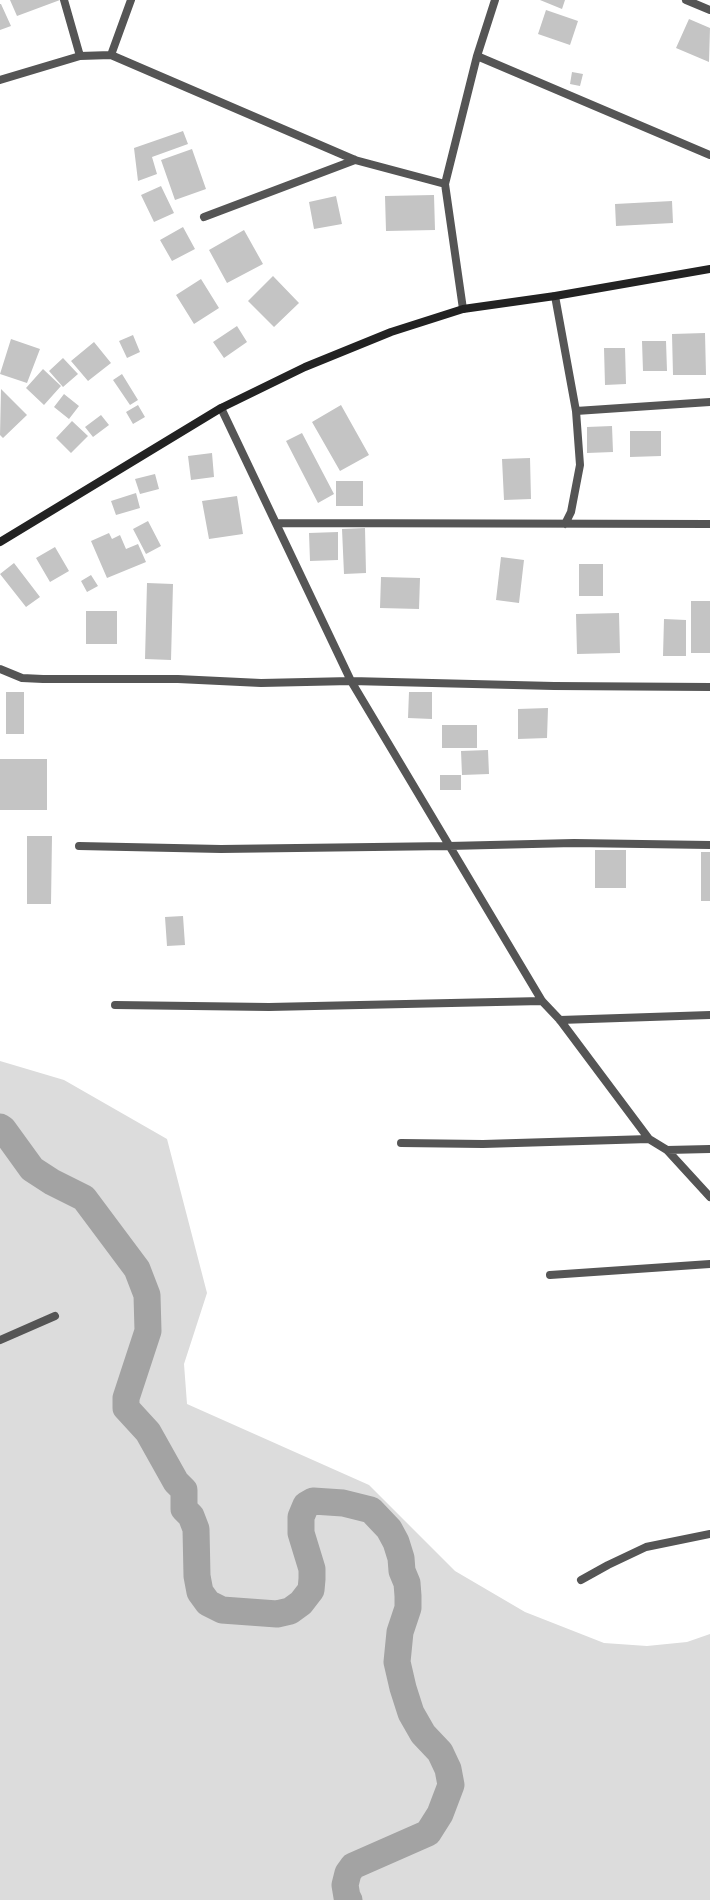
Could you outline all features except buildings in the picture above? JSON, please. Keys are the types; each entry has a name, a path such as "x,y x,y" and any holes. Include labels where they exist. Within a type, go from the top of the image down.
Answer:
{"main road":[{"path":"1,540 221,408 305,367 391,332 463,309 555,296 710,269"}],"street":[{"path":"64,0 80,56"},
{"path":"111,55 131,0"},
{"path":"463,309 445,184 477,56 495,0"},
{"path":"686,0 710,10"},
{"path":"0,80 80,56 111,55 355,160 445,184"},
{"path":"477,56 710,155"},
{"path":"204,217 355,160"},
{"path":"555,296 576,411 580,465 572,512 565,524"},
{"path":"576,411 710,402"},
{"path":"221,408 351,681 542,1001 560,1020 649,1139 667,1150 710,1197"},
{"path":"276,523 710,524"},
{"path":"0,669 22,678 43,679 178,679 262,683 351,681 554,686 710,687"},
{"path":"79,846 214,849 574,843 710,845"},
{"path":"115,1005 268,1007 542,1001"},
{"path":"560,1020 710,1015"},
{"path":"401,1143 483,1144 649,1139"},
{"path":"667,1150 710,1149"},
{"path":"550,1275 710,1264"},
{"path":"0,1340 55,1316"},
{"path":"581,1580 646,1547 710,1534"}],"shaded area":[{"path":"0,1061 64,1080 167,1139 207,1293 184,1364 187,1404 369,1485 455,1571 525,1612 604,1643 647,1646 687,1642 710,1634 710,1900 0,1900"}],"waterway":[{"path":"0,1127 32,1169 52,1182 84,1198 137,1269 147,1295 148,1331 126,1398 126,1408 148,1432 176,1482 184,1490 184,1509 191,1516 196,1529 197,1576 200,1592 208,1603 222,1610 277,1614 290,1611 301,1603 311,1590 312,1579 312,1569 301,1533 301,1517 306,1505 313,1501 343,1503 371,1510 389,1529 396,1542 401,1558 402,1571 407,1583 408,1596 408,1608 400,1632 397,1662 411,1713 423,1734 440,1752 448,1769 451,1785 440,1814 428,1833 353,1866 348,1873 345,1885 349,1900"}]}
